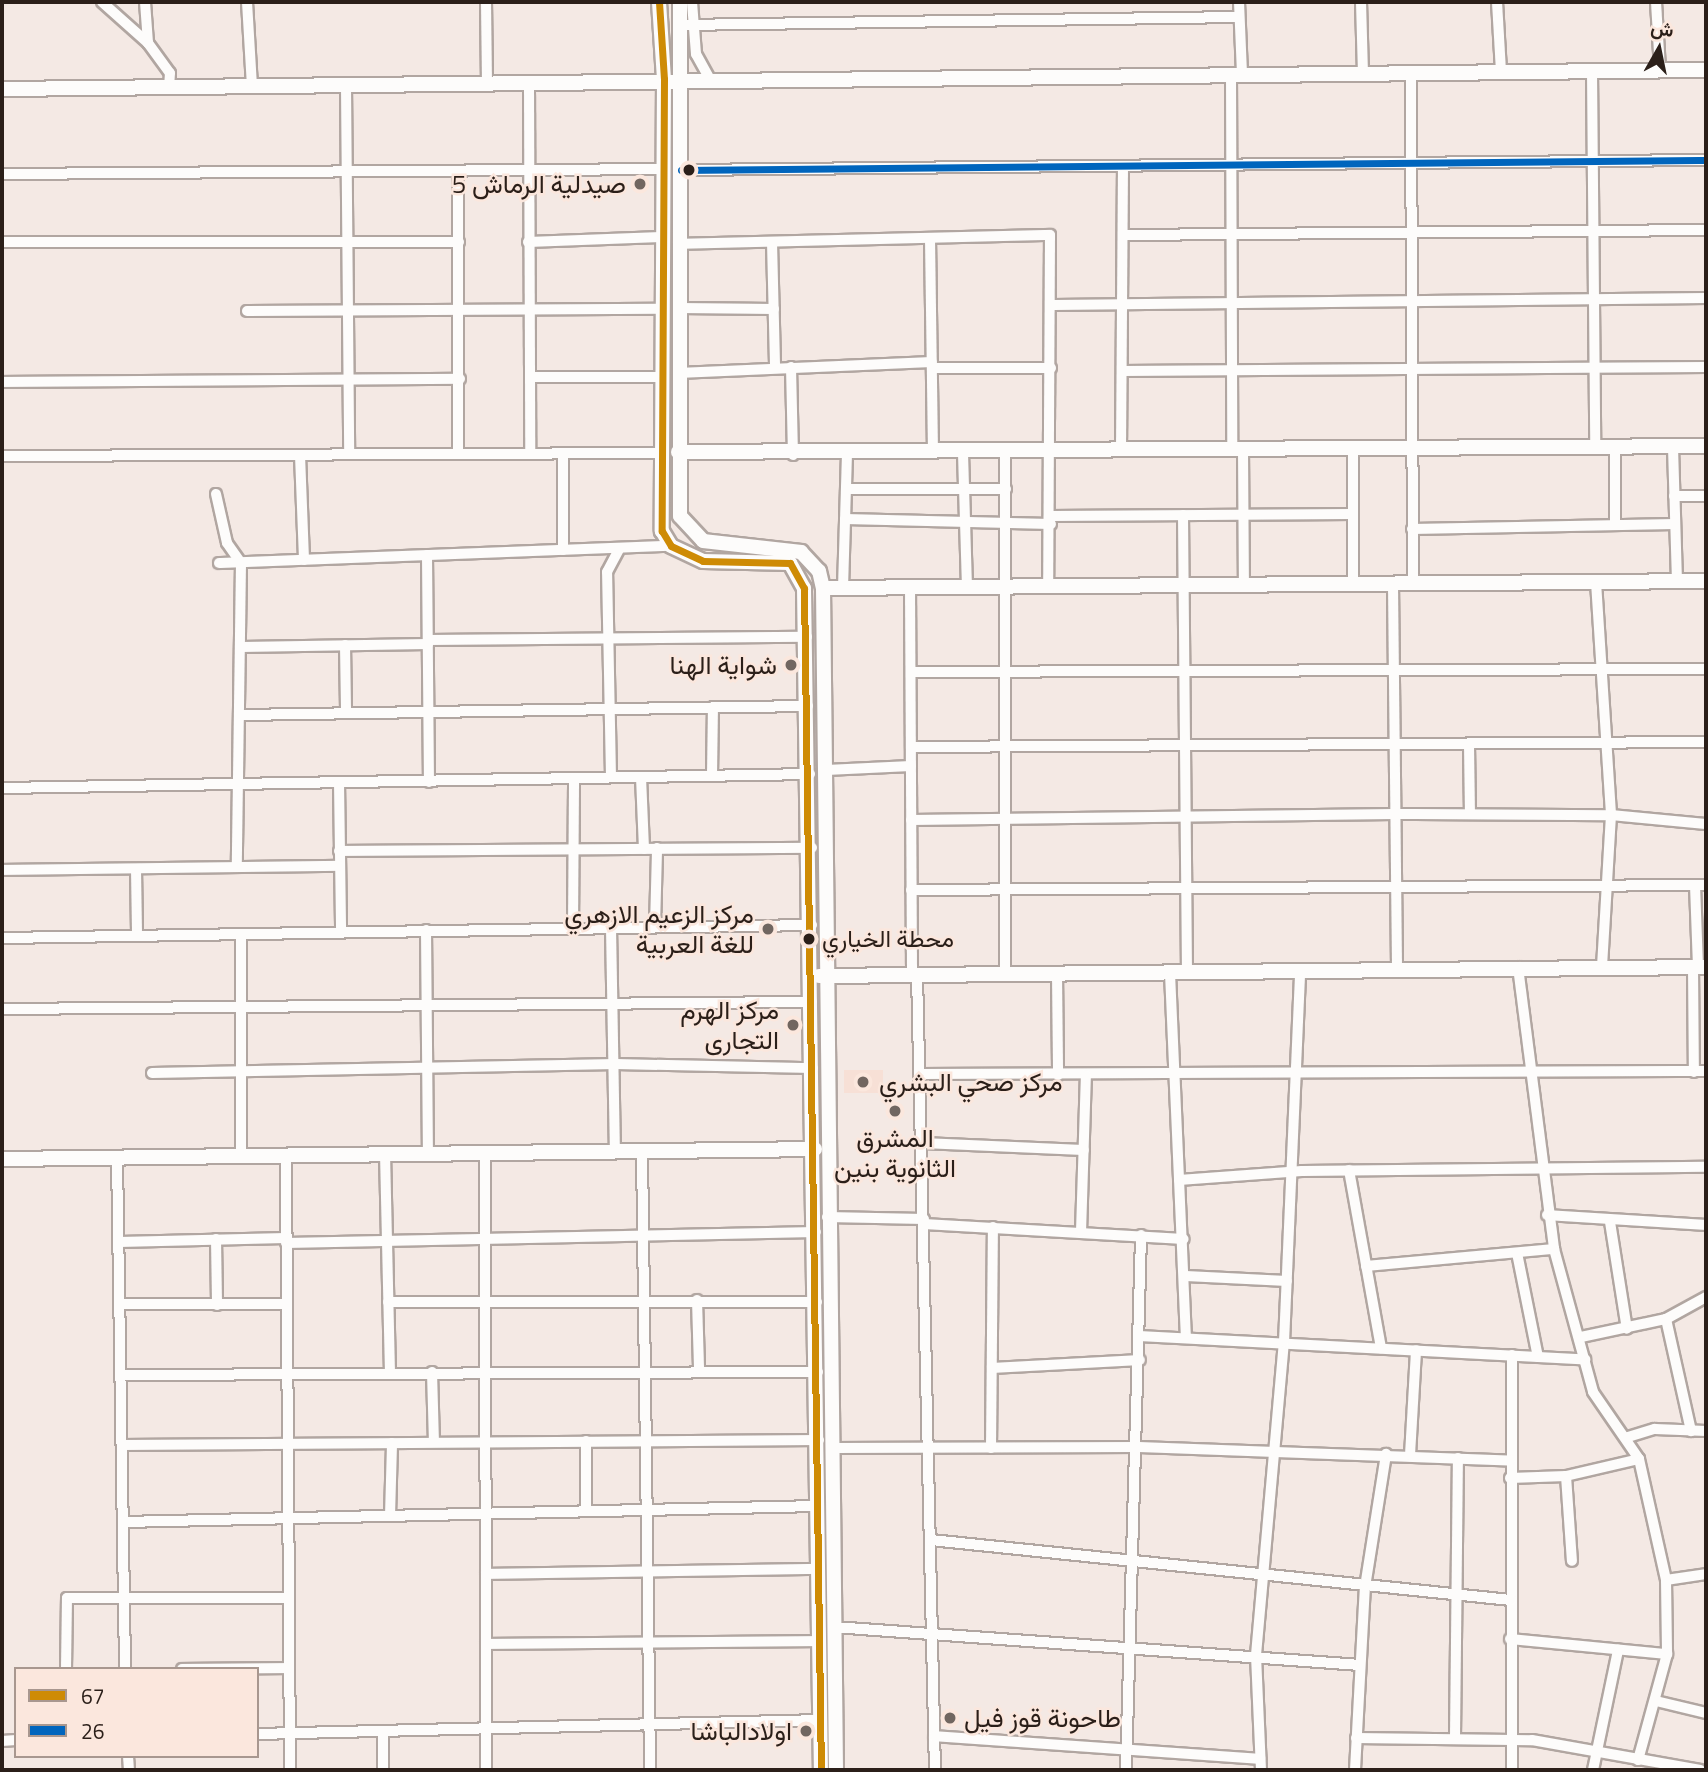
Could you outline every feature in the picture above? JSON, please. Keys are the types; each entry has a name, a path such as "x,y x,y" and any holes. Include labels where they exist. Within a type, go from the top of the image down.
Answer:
{"street":[{"path":"102,2 148,43 170,73 169,87"},
{"path":"145,2 148,43"},
{"path":"247,2 252,87"},
{"path":"486,2 487,85"},
{"path":"659,2 664,79 660,520 671,546"},
{"path":"680,2 696,54 710,79"},
{"path":"692,2 686,25 678,244 680,516 688,532 722,545 801,552 819,572 823,587 826,770 819,976 833,1448 836,1770"},
{"path":"1239,2 1229,164 1234,304 1230,370 1243,515 1244,585"},
{"path":"1361,2 1363,73"},
{"path":"1497,2 1501,72"},
{"path":"1656,2 1660,70"},
{"path":"686,25 1239,17"},
{"path":"2,89 529,85 664,79 1706,70"},
{"path":"1592,71 1590,162 1596,299 1595,447"},
{"path":"1411,73 1408,162 1414,300 1411,369 1413,583"},
{"path":"529,85 527,168 530,453"},
{"path":"346,86 351,380 349,454"},
{"path":"681,170 1706,160"},
{"path":"1121,451 1126,304 1124,166"},
{"path":"2,174 662,169"},
{"path":"458,172 458,454"},
{"path":"1123,235 1706,230"},
{"path":"678,244 1050,236 1054,305 1048,586"},
{"path":"528,242 661,237"},
{"path":"930,238 933,452"},
{"path":"2,242 460,242"},
{"path":"772,242 775,368"},
{"path":"1054,305 1706,298"},
{"path":"678,308 774,309"},
{"path":"247,311 662,309"},
{"path":"678,373 792,367 932,365 1051,369"},
{"path":"792,367 793,455"},
{"path":"1122,371 1706,367"},
{"path":"530,377 661,377"},
{"path":"2,382 460,379"},
{"path":"678,452 847,455 1706,446"},
{"path":"1615,447 1615,525"},
{"path":"1673,447 1677,582"},
{"path":"1353,448 1353,584"},
{"path":"563,453 563,550"},
{"path":"2,456 659,453"},
{"path":"963,453 967,587"},
{"path":"1005,453 1009,586 1006,747 1008,888 1005,971"},
{"path":"300,454 304,560"},
{"path":"843,587 847,455"},
{"path":"846,489 1006,489"},
{"path":"216,494 227,543 241,563 236,867"},
{"path":"1674,496 1706,496"},
{"path":"845,519 1007,522 1183,515 1352,514"},
{"path":"1183,515 1187,973"},
{"path":"1412,530 1675,524"},
{"path":"219,563 671,546 703,561 790,563 803,581 807,637 812,925 819,976 812,1002 821,1770"},
{"path":"611,778 607,572 621,548"},
{"path":"427,555 429,782"},
{"path":"823,587 1706,581"},
{"path":"1596,582 1598,671 1608,742 1611,815 1609,887 1602,968"},
{"path":"1392,584 1397,969"},
{"path":"911,587 911,890 922,1143 935,1770"},
{"path":"241,647 807,637"},
{"path":"345,645 346,712"},
{"path":"911,672 1706,669"},
{"path":"240,715 808,706"},
{"path":"712,776 713,707"},
{"path":"911,747 1706,742"},
{"path":"1469,744 1470,814"},
{"path":"826,770 911,766"},
{"path":"2,788 810,774"},
{"path":"641,777 644,849"},
{"path":"573,928 574,778"},
{"path":"339,782 341,932"},
{"path":"911,820 1007,816 1470,814 1611,815 1706,824"},
{"path":"654,927 657,848"},
{"path":"339,851 812,848"},
{"path":"2,870 339,866"},
{"path":"136,869 137,936"},
{"path":"911,890 1701,885 1694,1072"},
{"path":"2,938 812,925"},
{"path":"611,927 616,1064 615,1149"},
{"path":"426,930 428,1152"},
{"path":"241,934 241,1154"},
{"path":"819,976 1005,971 1187,973 1518,967 1699,967"},
{"path":"1518,967 1527,1073 1554,1249 1598,1401 1628,1437 1639,1459 1666,1580 1667,1654 1638,1760"},
{"path":"934,1736 1261,1765 1256,1655 1284,1342 1300,1075 1300,972"},
{"path":"1057,973 1058,1075"},
{"path":"1170,973 1186,1276 1186,1337"},
{"path":"2,1009 614,999 812,1002"},
{"path":"152,1073 429,1070 616,1064 813,1068"},
{"path":"920,1074 1300,1075 1706,1071"},
{"path":"1081,1232 1086,1075"},
{"path":"922,1143 1084,1150"},
{"path":"2,1159 615,1149 815,1149"},
{"path":"642,1149 650,1770"},
{"path":"386,1153 390,1372"},
{"path":"485,1153 486,1770"},
{"path":"286,1154 290,1770"},
{"path":"117,1157 125,1667"},
{"path":"1179,1180 1295,1171 1706,1167"},
{"path":"1349,1170 1381,1348"},
{"path":"1547,1215 1610,1222 1706,1225"},
{"path":"827,1217 1184,1239"},
{"path":"1610,1222 1628,1329"},
{"path":"991,1448 993,1227"},
{"path":"119,1242 387,1240 643,1232 816,1232"},
{"path":"1126,1770 1128,1646 1140,1360 1141,1235"},
{"path":"216,1240 217,1305"},
{"path":"1367,1266 1554,1249"},
{"path":"1517,1253 1538,1357"},
{"path":"1186,1276 1287,1281"},
{"path":"1581,1337 1667,1319 1706,1297"},
{"path":"697,1300 699,1368"},
{"path":"388,1302 817,1302"},
{"path":"120,1304 287,1304"},
{"path":"1667,1319 1691,1431"},
{"path":"1139,1336 1585,1359"},
{"path":"1410,1455 1416,1350"},
{"path":"1512,1355 1512,1770"},
{"path":"992,1368 1140,1360"},
{"path":"121,1376 699,1368 818,1372"},
{"path":"432,1372 434,1442"},
{"path":"1628,1437 1706,1431"},
{"path":"122,1445 819,1440"},
{"path":"586,1441 586,1508"},
{"path":"390,1516 392,1443"},
{"path":"833,1448 1137,1447 1387,1454 1510,1461"},
{"path":"1355,1770 1365,1587 1387,1454"},
{"path":"1455,1737 1458,1458"},
{"path":"1510,1478 1566,1476 1639,1459"},
{"path":"1566,1476 1572,1561"},
{"path":"123,1522 390,1516 486,1510 818,1506"},
{"path":"931,1540 1131,1563 1511,1600"},
{"path":"486,1574 647,1575 819,1569"},
{"path":"1666,1580 1706,1574"},
{"path":"66,1667 67,1598 289,1598"},
{"path":"834,1628 1256,1655 1360,1665"},
{"path":"1510,1639 1667,1654"},
{"path":"486,1644 648,1645 820,1641"},
{"path":"1592,1770 1618,1650"},
{"path":"259,1668 289,1668"},
{"path":"1656,1701 1706,1713"},
{"path":"259,1734 820,1720"},
{"path":"383,1732 383,1770"},
{"path":"1356,1738 1512,1739 1597,1749 1638,1760 1700,1770"}],"shaded area":[{"name":"مركز صحي البشري","path":"844,1070 883,1070 883,1093 844,1093"}],"transit line":[{"name":"67","path":"659,2 664,79 662,531 671,546 703,561 790,563 804,588 821,1770"},
{"name":"26","path":"681,170 1706,160"}],"place":[{"name":"صيدلية الرماش 5","path":"640,184"},
{"name":"شواية الهنا","path":"791,665"},
{"name":"مركز الزعيم الازهري للغة العربية","path":"768,929"},
{"name":"محطة الخياري","path":"809,939"},
{"name":"مركز الهرم التجارى","path":"793,1025"},
{"name":"مركز صحي البشري","path":"863,1082"},
{"name":"المشرق الثانوية بنين","path":"895,1111"},
{"name":"طاحونة قوز فيل","path":"950,1718"},
{"name":"اولادالباشا","path":"806,1731"}]}
